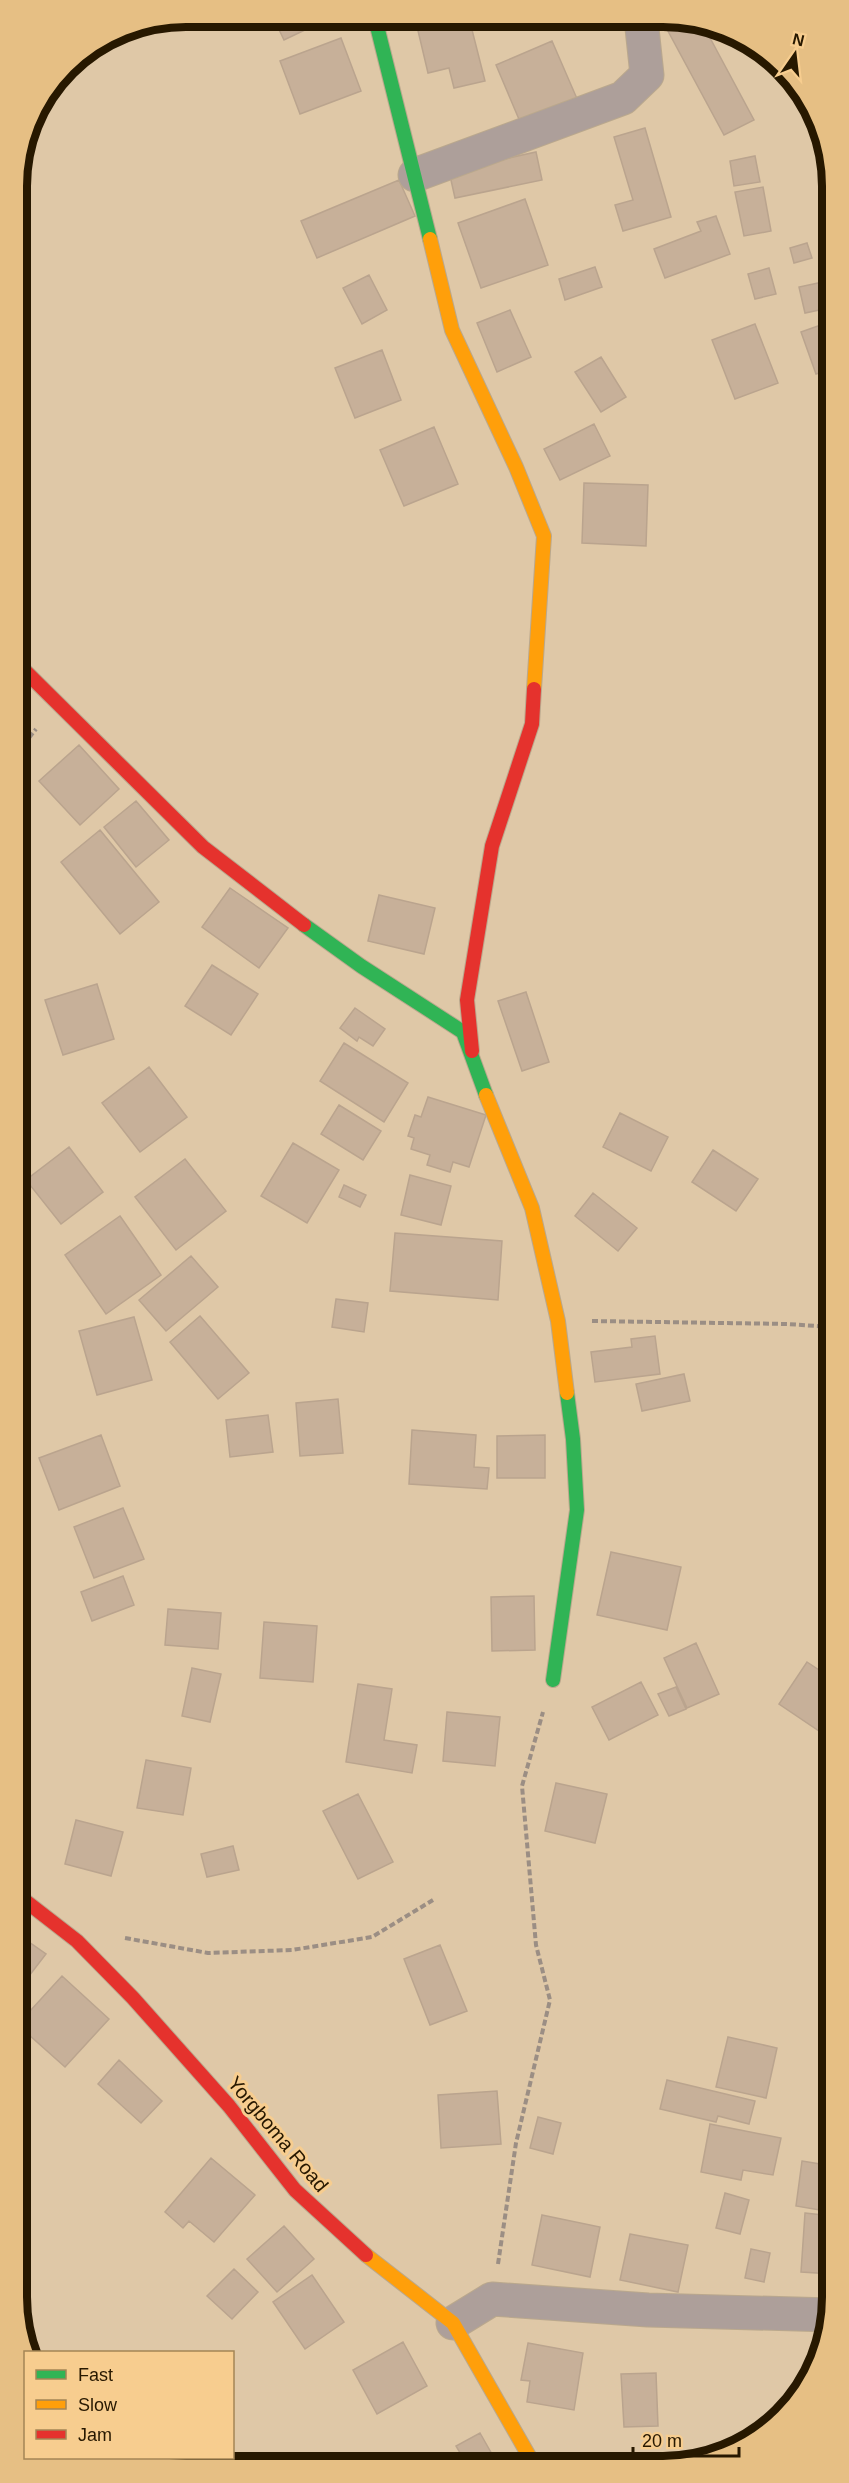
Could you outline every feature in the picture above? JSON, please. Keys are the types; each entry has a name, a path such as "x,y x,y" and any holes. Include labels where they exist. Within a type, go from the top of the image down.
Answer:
{"street":[{"path":"377,27 452,330 516,467 544,536 532,724 492,846 467,1000 473,1053"},
{"path":"415,175 623,98 647,75 642,27"},
{"path":"27,673 202,847 264,896 361,966 463,1032 473,1053 493,1114 532,1208 558,1321 573,1439 577,1510 553,1680"},
{"name":"Yorgboma Road","path":"27,1902 77,1941 133,1998 229,2106 296,2190 358,2248 453,2323 529,2456"},
{"path":"453,2323 492,2300 648,2310 821,2315"}],"path":[{"path":"558,1321 822,1327"},
{"path":"492,2300 516,2143 550,2000 536,1945 522,1786 553,1680"},
{"path":"77,1941 114,1936 208,1953 292,1950 372,1937 434,1900"}],"building":[{"path":"278,27 311,27 284,40"},
{"path":"417,27 471,27 485,81 454,88 449,68 428,73"},
{"path":"666,27 707,33 754,120 724,135"},
{"path":"341,38 361,91 300,114 280,61"},
{"path":"552,41 578,101 521,124 496,65"},
{"path":"645,128 671,217 623,231 615,205 633,200 614,137"},
{"path":"536,152 542,180 455,198 449,171"},
{"path":"755,156 760,182 734,186 730,161"},
{"path":"399,180 415,216 317,258 301,221"},
{"path":"763,187 771,231 744,236 735,192"},
{"path":"525,199 548,265 481,288 458,223"},
{"path":"716,216 730,254 665,278 654,249 701,231 697,222"},
{"path":"807,243 812,258 794,263 790,248"},
{"path":"595,267 602,287 565,300 559,279"},
{"path":"769,268 776,294 755,299 748,274"},
{"path":"369,275 387,310 362,324 343,288"},
{"path":"822,282 822,309 805,313 799,287"},
{"path":"510,310 531,357 497,372 477,323"},
{"path":"755,324 778,383 735,399 712,340"},
{"path":"822,324 822,372 816,374 801,332"},
{"path":"382,350 401,400 355,418 335,368"},
{"path":"601,357 626,397 601,412 575,372"},
{"path":"594,424 610,456 560,480 544,449"},
{"path":"434,427 458,484 404,506 380,450"},
{"path":"584,483 648,485 646,546 582,543"},
{"path":"79,745 119,789 80,825 39,781"},
{"path":"136,801 169,840 136,867 104,827"},
{"path":"100,830 159,902 120,934 61,862"},
{"path":"230,888 288,928 259,968 202,927"},
{"path":"379,895 435,908 424,954 368,941"},
{"path":"212,965 258,994 231,1035 185,1006"},
{"path":"97,984 114,1039 63,1055 45,1000"},
{"path":"526,992 549,1062 522,1071 498,1001"},
{"path":"355,1008 385,1029 373,1046 359,1037 357,1041 340,1028"},
{"path":"344,1043 408,1083 384,1122 320,1081"},
{"path":"149,1067 187,1117 140,1152 102,1103"},
{"path":"428,1097 486,1115 469,1167 453,1162 450,1172 427,1165 430,1155 411,1149 414,1138 408,1136 415,1115 421,1117"},
{"path":"339,1105 381,1131 363,1160 321,1134"},
{"path":"620,1113 668,1137 651,1171 603,1147"},
{"path":"293,1143 339,1170 307,1223 261,1196"},
{"path":"69,1147 103,1192 61,1224 27,1179"},
{"path":"713,1150 758,1179 736,1211 692,1182"},
{"path":"185,1159 226,1211 176,1250 135,1197"},
{"path":"410,1175 451,1186 441,1225 401,1215"},
{"path":"344,1185 366,1195 360,1207 339,1197"},
{"path":"593,1193 637,1228 618,1251 575,1216"},
{"path":"120,1216 161,1275 106,1314 65,1255"},
{"path":"395,1233 502,1241 498,1300 390,1291"},
{"path":"191,1256 218,1287 166,1331 139,1300"},
{"path":"336,1299 368,1303 364,1332 332,1327"},
{"path":"200,1316 249,1373 218,1399 170,1342"},
{"path":"134,1317 152,1380 97,1395 79,1331"},
{"path":"655,1336 660,1374 595,1382 591,1352 632,1347 631,1339"},
{"path":"684,1374 690,1401 642,1411 636,1384"},
{"path":"338,1399 343,1453 300,1456 296,1403"},
{"path":"268,1415 273,1452 230,1457 226,1420"},
{"path":"412,1430 476,1435 474,1467 489,1468 487,1489 409,1484"},
{"path":"101,1435 120,1486 59,1510 39,1458"},
{"path":"545,1435 545,1478 497,1478 497,1436"},
{"path":"123,1508 144,1559 94,1578 74,1527"},
{"path":"611,1552 681,1567 667,1630 597,1615"},
{"path":"123,1576 134,1605 92,1621 81,1592"},
{"path":"534,1596 535,1650 492,1651 491,1597"},
{"path":"168,1609 221,1613 218,1649 165,1645"},
{"path":"264,1622 317,1626 313,1682 260,1678"},
{"path":"696,1643 719,1694 687,1708 664,1658"},
{"path":"807,1662 822,1672 822,1733 779,1704"},
{"path":"192,1668 221,1674 210,1722 182,1716"},
{"path":"641,1682 658,1715 609,1740 592,1707"},
{"path":"358,1684 392,1689 384,1740 417,1745 412,1773 346,1762"},
{"path":"676,1687 686,1709 669,1716 658,1694"},
{"path":"447,1712 500,1717 495,1766 443,1761"},
{"path":"146,1760 191,1768 183,1815 137,1808"},
{"path":"556,1783 607,1794 595,1843 545,1831"},
{"path":"358,1794 393,1862 358,1879 323,1811"},
{"path":"76,1820 123,1832 111,1876 65,1864"},
{"path":"233,1846 239,1870 207,1877 201,1854"},
{"path":"27,1941 46,1954 27,1979"},
{"path":"440,1945 467,2011 430,2025 404,1959"},
{"path":"62,1976 109,2019 65,2067 27,2033 27,2014"},
{"path":"728,2037 777,2048 766,2098 716,2087"},
{"path":"119,2060 162,2101 141,2123 98,2084"},
{"path":"667,2080 755,2101 749,2124 718,2116 716,2122 660,2109"},
{"path":"497,2091 501,2144 441,2148 438,2095"},
{"path":"538,2117 561,2123 553,2154 530,2148"},
{"path":"710,2124 781,2138 773,2175 743,2170 741,2180 701,2172"},
{"path":"211,2158 255,2195 214,2242 189,2221 183,2228 165,2212"},
{"path":"802,2161 822,2164 822,2210 796,2206"},
{"path":"725,2193 749,2200 740,2234 716,2228"},
{"path":"805,2213 822,2215 822,2273 801,2272"},
{"path":"542,2215 600,2227 590,2277 532,2265"},
{"path":"284,2226 314,2259 277,2292 247,2259"},
{"path":"630,2234 688,2245 678,2292 620,2280"},
{"path":"751,2249 770,2253 764,2282 745,2278"},
{"path":"234,2269 258,2292 232,2319 207,2296"},
{"path":"312,2275 344,2322 305,2349 273,2302"},
{"path":"403,2342 427,2386 377,2414 353,2370"},
{"path":"528,2343 583,2353 574,2410 527,2402 530,2381 521,2380"},
{"path":"656,2373 658,2426 624,2427 621,2374"},
{"path":"480,2433 493,2456 462,2456 456,2446"}],"traffic: fast":[{"path":"377,27 430,239"},
{"path":"304,925 361,966 463,1032 486,1095"},
{"path":"553,1680 577,1510 573,1439 567,1393"}],"traffic: slow":[{"path":"430,239 452,330 516,467 544,536 534,689"},
{"path":"486,1095 532,1208 558,1321 567,1393"},
{"path":"366,2255 453,2323 529,2456"}],"traffic: jam":[{"path":"27,673 203,847 304,925"},
{"path":"472,1051 467,1000 492,846 532,724 534,689"},
{"path":"27,1902 77,1941 133,1998 229,2106 295,2190 366,2255"}]}
